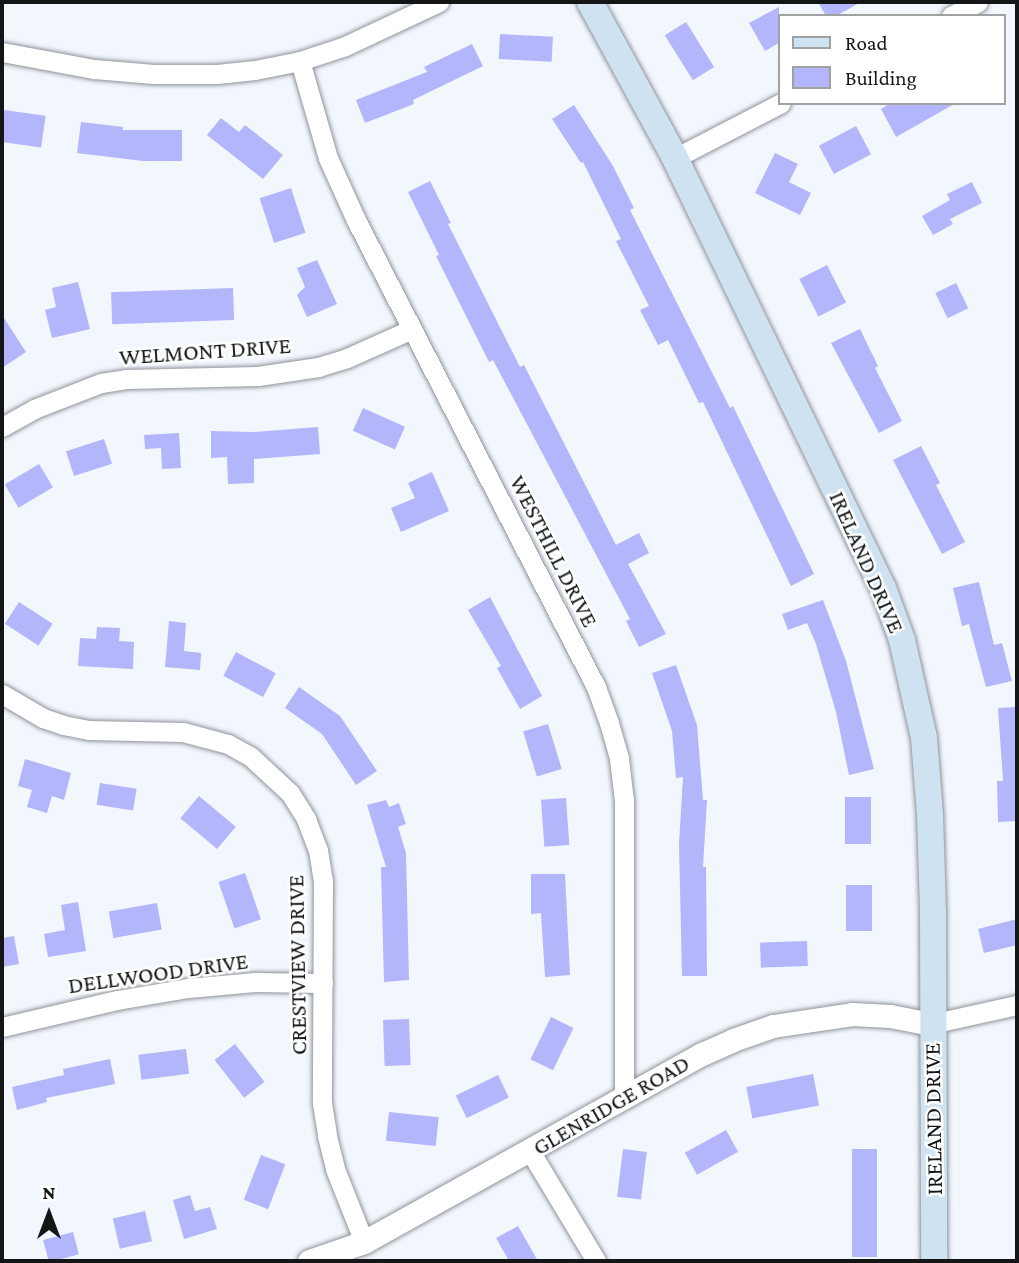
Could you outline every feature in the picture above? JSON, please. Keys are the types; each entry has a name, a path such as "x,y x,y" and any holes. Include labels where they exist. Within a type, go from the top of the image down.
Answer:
{"main road":[{"name":"IRELAND DRIVE","path":"590,2 675,158 877,575 902,640 924,738 929,802 933,912 931,1024 934,1261"}],"street":[{"path":"2,52 94,69 153,74 217,74 300,61 356,41 439,2"},
{"path":"955,14 978,2"},
{"name":"WESTHILL DRIVE","path":"300,61 328,158 356,220 596,687 609,723 619,760 624,801 624,1097"},
{"path":"675,158 778,105"},
{"name":"WELMONT DRIVE","path":"2,427 34,409 101,383 126,379 258,376 318,367 347,358 412,329"},
{"name":"CRESTVIEW DRIVE","path":"2,694 43,718 63,725 88,730 183,732 204,736 250,756 273,774 306,819 318,850 323,880 322,1103 335,1169 364,1242"},
{"name":"DELLWOOD DRIVE","path":"2,1027 117,1000 188,988 256,982 323,983"},
{"path":"931,1024 1017,1004"},
{"name":"GLENRIDGE ROAD","path":"309,1261 364,1242 702,1054 773,1026 852,1014 890,1016 931,1024"},
{"path":"530,1151 596,1261"}],"building":[{"path":"818,2 861,2 840,14 825,14"},
{"path":"779,7 778,44 765,51 749,23"},
{"path":"686,22 714,67 693,80 665,35"},
{"path":"500,34 553,37 552,62 499,59"},
{"path":"472,44 483,66 413,100 414,104 365,123 356,100 427,72 424,67"},
{"path":"574,105 613,166 634,208 630,210 730,408 733,406 814,574 791,586 703,402 699,403 668,340 658,345 640,310 649,306 616,241 621,239 583,162 581,163 552,119"},
{"path":"888,105 952,105 896,137 881,109"},
{"path":"4,110 46,116 41,148 2,142"},
{"path":"221,118 239,132 245,125 283,155 263,179 207,135"},
{"path":"81,122 123,127 123,130 182,130 182,161 143,161 77,153"},
{"path":"856,126 871,154 834,174 819,146"},
{"path":"775,153 798,164 789,182 811,193 800,215 755,193"},
{"path":"430,181 451,223 448,224 520,367 524,365 616,545 639,533 649,553 628,564 666,634 639,647 626,621 630,619 493,360 489,362 436,256 439,255 408,192"},
{"path":"972,182 982,203 950,219 953,224 933,235 922,216 950,200 947,194"},
{"path":"291,188 306,233 274,243 260,198"},
{"path":"317,260 337,304 307,317 297,295 305,287 297,268"},
{"path":"827,265 846,302 818,316 799,279"},
{"path":"78,282 90,329 52,338 45,310 56,307 52,288"},
{"path":"956,283 968,308 948,318 935,293"},
{"path":"233,288 234,320 112,324 111,292"},
{"path":"2,315 26,352 2,368"},
{"path":"860,329 878,366 875,368 902,421 879,433 831,343"},
{"path":"363,408 405,427 395,450 353,431"},
{"path":"318,427 320,454 254,459 254,483 228,484 227,457 211,458 211,431 253,432"},
{"path":"179,433 181,468 162,469 161,448 145,449 144,435"},
{"path":"104,439 112,464 74,476 66,451"},
{"path":"921,446 940,483 936,485 965,542 942,554 893,460"},
{"path":"39,464 53,487 19,508 5,485"},
{"path":"432,472 449,511 401,532 391,508 415,498 408,483"},
{"path":"979,582 994,645 1002,643 1012,681 986,687 969,624 962,626 953,588"},
{"path":"490,597 542,696 520,709 497,668 501,666 468,610"},
{"path":"823,600 846,661 874,769 849,775 836,712 816,644 807,623 788,630 782,614"},
{"path":"19,602 53,624 38,646 5,624"},
{"path":"169,621 186,623 184,651 201,653 200,670 165,667"},
{"path":"97,627 120,628 119,641 134,642 133,669 78,666 80,638 96,639"},
{"path":"236,652 276,673 263,697 223,676"},
{"path":"676,665 697,725 703,800 707,800 703,867 706,867 707,976 682,976 679,844 683,777 676,778 672,731 652,673"},
{"path":"299,687 340,716 377,771 356,785 322,734 285,708"},
{"path":"1017,707 1017,821 998,822 997,781 1003,781 998,708"},
{"path":"548,724 562,769 537,777 523,732"},
{"path":"25,759 71,773 64,800 52,796 47,813 27,807 32,790 18,786"},
{"path":"100,783 137,789 133,811 97,805"},
{"path":"199,796 236,827 217,849 180,818"},
{"path":"845,797 871,797 871,844 845,844"},
{"path":"566,798 569,845 544,847 541,800"},
{"path":"386,800 389,807 399,803 406,824 398,827 406,853 409,980 384,982 381,867 386,867 367,805"},
{"path":"245,873 261,919 234,928 219,882"},
{"path":"531,874 565,874 570,975 545,977 541,913 531,914"},
{"path":"846,885 872,885 872,931 846,931"},
{"path":"78,902 86,951 48,957 44,934 65,930 61,905"},
{"path":"157,903 162,930 113,938 109,912"},
{"path":"1017,919 1017,945 984,953 978,929"},
{"path":"14,936 19,964 2,967 2,938"},
{"path":"807,941 808,966 761,968 760,943"},
{"path":"551,1017 573,1028 553,1070 530,1059"},
{"path":"409,1019 411,1065 385,1066 383,1020"},
{"path":"235,1044 265,1082 244,1098 215,1060"},
{"path":"186,1049 189,1074 141,1080 138,1055"},
{"path":"110,1059 115,1084 46,1098 47,1102 17,1110 12,1087 64,1075 63,1069"},
{"path":"813,1074 819,1105 752,1118 746,1087"},
{"path":"498,1075 509,1097 467,1118 456,1096"},
{"path":"389,1112 439,1117 436,1146 386,1141"},
{"path":"726,1130 738,1152 697,1175 685,1153"},
{"path":"623,1149 647,1152 641,1200 617,1197"},
{"path":"852,1149 877,1149 877,1257 852,1257"},
{"path":"261,1155 285,1164 268,1209 244,1200"},
{"path":"190,1195 195,1211 210,1207 217,1229 184,1239 173,1200"},
{"path":"145,1211 152,1241 120,1249 113,1218"},
{"path":"518,1226 538,1261 509,1261 496,1238"},
{"path":"73,1232 79,1254 49,1261 43,1240"}]}
